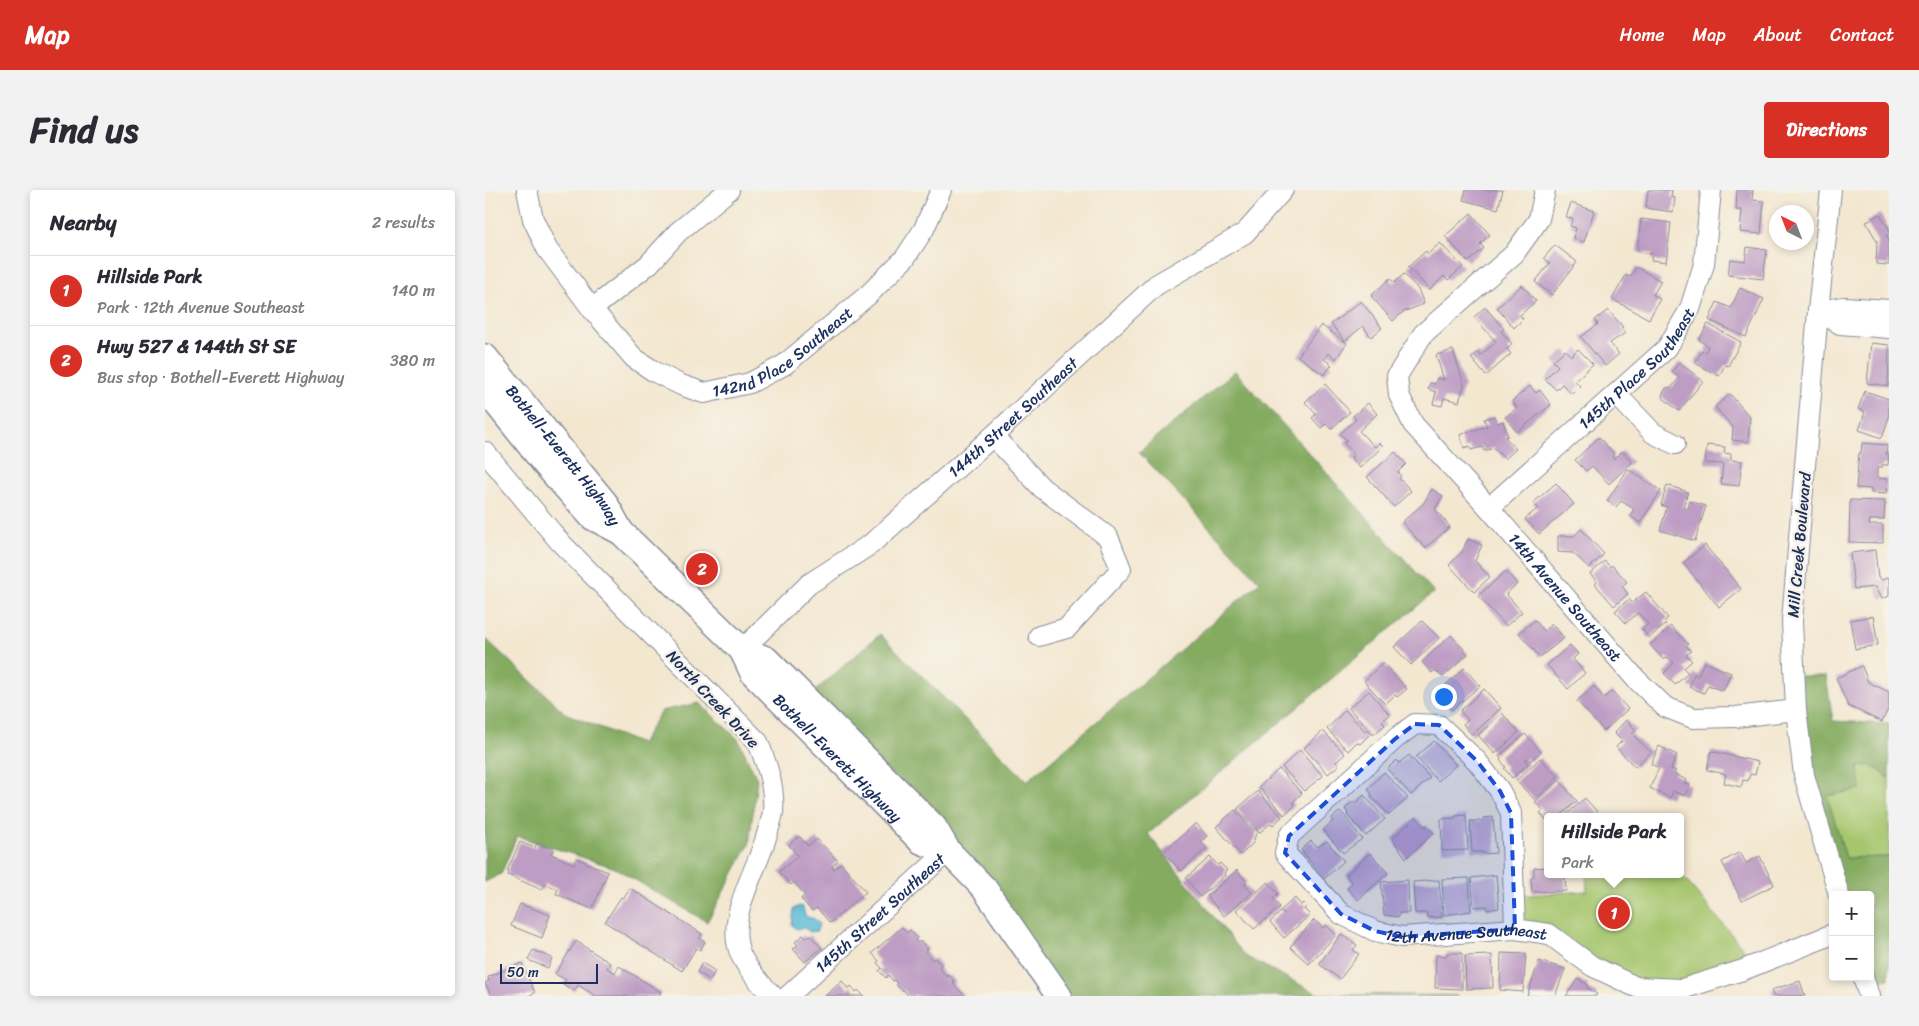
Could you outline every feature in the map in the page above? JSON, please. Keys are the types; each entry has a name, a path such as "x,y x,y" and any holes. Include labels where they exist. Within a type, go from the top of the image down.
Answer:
{"main road":[{"name":"Bothell-Everett Highway","path":"485,356 605,503 621,532 742,650 766,659 934,827 948,851 984,888 1059,996"},
{"name":"Bothell-Everett Highway","path":"485,389 545,464 592,517 621,532"}],"street":[{"name":"142nd Place Southeast","path":"527,190 533,219 547,249 592,309 634,358 655,372 681,385 704,393 750,383 784,365 868,295 905,258 924,229 941,190"},
{"path":"592,309 649,264 678,232 729,190"},
{"name":"144th Street Southeast","path":"742,650 809,584 871,544 993,436 1156,285 1245,233 1283,190"},
{"name":"14th Avenue Southeast","path":"1545,190 1539,219 1514,254 1423,334 1397,376 1399,395 1413,424 1489,508 1635,678 1665,706 1693,718 1736,717 1796,710"},
{"name":"145th Place Southeast","path":"1489,508 1667,348 1690,309 1704,264 1711,190"},
{"name":"Mill Creek Boulevard","path":"1831,190 1818,311 1792,620 1796,710 1804,775 1838,891"},
{"path":"1818,311 1844,307 1889,310"},
{"path":"1818,311 1840,324 1889,328"},
{"path":"1616,394 1653,433 1675,444"},
{"path":"993,436 1042,488 1108,537 1121,569 1067,628 1039,636"},
{"name":"North Creek Drive","path":"485,452 560,542 758,742 768,768 773,792 773,814 762,853 743,894 736,924 739,950 750,969 773,996"},
{"name":"12th Avenue Southeast","path":"1515,929 1511,814 1500,791 1477,761 1439,725 1415,724 1395,739 1289,836 1285,854 1341,914 1375,931 1402,936 1515,929 1549,934 1592,966 1636,986 1682,989 1757,965 1829,936"},
{"name":"145th Street Southeast","path":"789,996 948,851"},
{"path":"1864,981 1869,996"}],"highlighted area":[{"path":"1415,724 1439,725 1477,761 1500,791 1511,813 1515,929 1402,937 1375,931 1341,914 1285,853 1289,836 1395,739"}],"green space":[{"path":"1235,371 1434,592 1148,834 1245,956 1318,994 1458,996 1059,996 948,851 806,699 880,634 1027,781 1260,582 1139,452"},
{"path":"485,638 565,713 641,744 661,711 699,703 738,739 757,779 749,845 707,922 615,868 517,836 501,874 485,882"},
{"path":"1795,676 1826,676 1833,721 1889,724 1889,779 1882,772 1871,766 1858,767 1861,789 1827,796 1846,858 1889,857 1889,979 1874,980 1874,891 1838,891 1804,775"},
{"path":"1868,764 1879,770 1889,779 1889,857 1846,858 1827,796 1861,789 1857,767"},
{"path":"1586,878 1684,878 1757,965 1719,978 1636,987 1549,935 1515,929 1515,896 1587,891"}],"water":[{"path":"799,906 803,907 805,916 817,921 819,925 817,931 810,932 804,928 796,929 792,925 794,909"}],"building":[{"path":"1466,190 1503,190 1498,209 1463,200"},
{"path":"1648,190 1672,190 1671,197 1675,198 1673,212 1646,208"},
{"path":"1737,190 1753,190 1752,200 1764,201 1761,234 1740,232 1742,210 1736,210"},
{"path":"1571,203 1594,211 1584,242 1573,238 1576,228 1570,226 1573,219 1566,217"},
{"path":"1471,213 1490,235 1480,244 1484,248 1468,262 1445,236"},
{"path":"1880,214 1889,229 1889,233 1886,235 1889,239 1889,265 1876,264 1877,241 1866,222"},
{"path":"1641,219 1671,223 1666,262 1651,260 1652,254 1637,252"},
{"path":"1440,243 1463,267 1448,280 1444,276 1430,290 1408,267 1426,251 1428,254"},
{"path":"1555,245 1577,262 1552,295 1535,282 1550,263 1544,258"},
{"path":"1747,247 1767,250 1763,279 1728,275 1730,259 1745,261"},
{"path":"1636,267 1661,281 1653,295 1660,299 1649,319 1612,299 1626,275 1630,277"},
{"path":"1404,274 1418,289 1424,304 1403,312 1393,321 1371,296 1390,278 1394,283"},
{"path":"1522,285 1536,301 1520,315 1523,319 1514,328 1497,308"},
{"path":"1740,288 1764,299 1746,337 1709,320 1717,302 1731,308"},
{"path":"1361,301 1382,328 1371,337 1363,326 1345,341 1331,324"},
{"path":"1485,307 1504,329 1501,331 1512,344 1507,349 1511,354 1486,376 1471,358 1478,352 1481,355 1496,342 1474,317"},
{"path":"1608,310 1623,327 1621,328 1625,333 1610,343 1619,354 1605,366 1581,337 1598,324 1595,320"},
{"path":"1708,324 1741,342 1728,366 1725,365 1719,376 1695,363 1702,351 1705,353 1708,346 1699,340"},
{"path":"1321,325 1347,343 1336,359 1328,353 1324,359 1332,365 1324,375 1298,356"},
{"path":"1871,343 1889,345 1888,386 1867,383"},
{"path":"1578,349 1593,364 1575,381 1580,386 1572,394 1562,384 1556,390 1545,379 1558,366 1553,361 1565,350 1571,356"},
{"path":"1453,350 1464,385 1459,402 1444,398 1442,406 1433,404 1436,392 1428,389 1430,383 1435,384 1437,378 1444,380 1436,355"},
{"path":"1679,362 1703,381 1679,411 1662,395 1666,388 1672,387 1679,378 1672,372"},
{"path":"1325,384 1350,412 1331,429 1326,424 1321,428 1312,418 1316,414 1305,402"},
{"path":"1530,386 1536,393 1540,390 1551,405 1517,432 1505,417 1517,408 1512,401"},
{"path":"1865,391 1889,399 1889,417 1882,438 1859,430 1865,412 1858,409"},
{"path":"1730,394 1750,417 1748,442 1732,440 1733,427 1715,407"},
{"path":"1368,403 1377,414 1359,431 1375,447 1380,443 1383,446 1360,468 1351,457 1354,454 1344,443 1347,440 1340,434 1356,419 1353,416"},
{"path":"1494,416 1497,423 1503,421 1508,436 1505,437 1516,449 1505,459 1494,448 1484,451 1482,447 1471,450 1470,446 1464,448 1460,435 1487,426 1484,419"},
{"path":"1599,437 1614,454 1612,456 1614,459 1622,451 1632,462 1609,484 1592,466 1586,471 1575,460"},
{"path":"1862,443 1887,445 1886,454 1889,454 1888,465 1882,465 1882,468 1877,468 1877,478 1887,479 1886,494 1871,493 1871,489 1856,488 1859,453 1861,453"},
{"path":"1707,445 1725,447 1724,453 1731,454 1731,460 1742,461 1739,486 1721,484 1723,464 1705,463"},
{"path":"1395,452 1406,464 1398,472 1401,476 1399,478 1411,491 1394,507 1367,477"},
{"path":"1628,469 1661,491 1640,523 1630,516 1634,509 1621,501 1616,507 1607,501"},
{"path":"1556,483 1574,504 1539,534 1525,519 1538,508 1533,503"},
{"path":"1667,485 1688,492 1683,507 1688,509 1690,501 1706,506 1695,541 1660,530 1667,507 1661,505"},
{"path":"1432,489 1443,496 1435,509 1450,527 1425,548 1402,522 1423,504"},
{"path":"1850,500 1885,501 1884,520 1870,520 1869,525 1883,525 1883,543 1849,542"},
{"path":"1581,529 1604,554 1589,568 1573,553 1558,552 1558,536 1574,536"},
{"path":"1468,539 1482,545 1475,561 1490,577 1474,592 1449,565 1462,552"},
{"path":"1705,545 1741,589 1719,607 1683,563"},
{"path":"1875,550 1878,578 1882,580 1889,577 1889,596 1881,599 1875,587 1854,589 1850,553"},
{"path":"1605,561 1610,567 1612,565 1627,582 1622,586 1628,594 1614,606 1595,584 1597,582 1590,574"},
{"path":"1506,571 1517,584 1506,594 1522,612 1506,626 1478,596"},
{"path":"1646,592 1668,618 1664,622 1666,624 1649,638 1642,629 1648,624 1638,613 1626,623 1615,611 1629,599 1632,603"},
{"path":"1873,616 1878,645 1855,649 1850,620"},
{"path":"1535,620 1544,631 1552,624 1564,638 1540,657 1519,633"},
{"path":"1422,621 1439,638 1411,665 1394,647"},
{"path":"1671,626 1688,644 1686,646 1691,651 1686,655 1692,661 1684,668 1688,673 1675,685 1664,673 1674,663 1667,657 1664,660 1650,645"},
{"path":"1451,635 1468,654 1443,677 1435,670 1432,673 1422,662"},
{"path":"1570,645 1578,654 1573,659 1585,673 1568,689 1547,665"},
{"path":"1704,662 1731,673 1723,691 1708,685 1704,693 1689,687 1694,674 1698,676"},
{"path":"1383,663 1407,689 1397,697 1395,695 1385,704 1364,681"},
{"path":"1862,666 1868,682 1889,692 1889,707 1882,722 1848,706 1836,678"},
{"path":"1464,668 1480,686 1452,710 1437,693"},
{"path":"1594,686 1604,698 1612,691 1628,709 1604,731 1577,701"},
{"path":"1484,689 1501,708 1472,735 1463,724 1468,720 1460,711"},
{"path":"1369,691 1390,715 1382,721 1385,725 1373,735 1349,708"},
{"path":"1345,710 1369,735 1360,744 1357,742 1348,751 1327,729"},
{"path":"1502,713 1519,732 1495,754 1478,735"},
{"path":"1626,720 1636,730 1632,734 1651,752 1635,767 1616,747 1622,741 1614,733"},
{"path":"1323,731 1345,754 1336,762 1339,765 1328,774 1304,748"},
{"path":"1525,734 1541,752 1530,761 1527,758 1525,760 1528,764 1512,778 1504,768 1506,767 1499,756"},
{"path":"1434,741 1456,765 1438,781 1416,757"},
{"path":"1659,746 1677,755 1671,769 1676,771 1674,774 1687,780 1684,783 1690,785 1685,796 1673,791 1670,798 1650,788 1659,768 1651,764"},
{"path":"1300,750 1323,776 1304,791 1282,767"},
{"path":"1711,751 1758,762 1755,775 1750,774 1748,781 1743,780 1741,787 1724,783 1726,774 1707,770"},
{"path":"1409,755 1430,778 1411,795 1387,769 1397,760 1399,763"},
{"path":"1540,758 1558,777 1535,800 1516,781"},
{"path":"1279,769 1302,793 1293,802 1295,805 1284,815 1259,787"},
{"path":"1384,772 1408,798 1389,815 1371,796 1372,794 1368,789"},
{"path":"1559,780 1577,801 1564,813 1544,813 1544,818 1540,813 1543,810 1535,802"},
{"path":"1258,791 1282,817 1259,833 1237,809"},
{"path":"1364,795 1385,819 1366,836 1347,815 1348,813 1345,809 1353,801 1356,803"},
{"path":"1585,798 1598,813 1568,813"},
{"path":"1235,810 1256,833 1253,843 1241,855 1216,827"},
{"path":"1339,812 1343,814 1362,839 1343,853 1323,830"},
{"path":"1466,815 1468,850 1442,851 1441,819"},
{"path":"1416,817 1434,833 1406,858 1392,839"},
{"path":"1493,817 1496,853 1483,854 1483,852 1472,852 1470,821 1484,821 1484,818"},
{"path":"1196,823 1207,836 1201,842 1207,848 1181,871 1163,852"},
{"path":"799,836 808,846 817,839 838,861 832,866 834,869 841,863 866,892 830,923 817,908 812,911 801,899 805,895 794,882 791,885 779,872 798,856 789,845"},
{"path":"1311,841 1317,847 1327,841 1344,861 1324,879 1301,850"},
{"path":"520,842 535,848 537,843 553,850 551,854 574,864 576,858 608,872 592,909 556,894 558,889 545,884 542,890 508,875 509,872 507,871"},
{"path":"1740,852 1746,863 1760,856 1774,885 1742,901 1722,862"},
{"path":"1370,853 1388,873 1358,900 1347,888 1352,883 1346,875"},
{"path":"1210,857 1227,870 1224,873 1225,875 1200,897 1186,878"},
{"path":"1544,867 1544,878 1565,878 1566,891 1532,892 1531,878 1534,877 1534,868"},
{"path":"1237,870 1247,882 1244,884 1252,893 1224,916 1207,896"},
{"path":"1496,875 1499,908 1487,910 1487,906 1474,907 1471,878"},
{"path":"1469,878 1471,911 1444,915 1442,879"},
{"path":"1408,880 1409,913 1399,913 1399,917 1384,915 1381,882"},
{"path":"1439,880 1442,917 1427,918 1427,913 1415,913 1413,882"},
{"path":"1268,882 1278,894 1273,899 1280,907 1254,929 1236,910"},
{"path":"630,888 702,934 700,939 705,942 700,950 696,948 682,971 605,922 621,897 623,898"},
{"path":"1295,898 1301,905 1303,903 1307,907 1304,909 1310,915 1284,938 1270,922 1281,912 1284,914 1281,910"},
{"path":"520,904 550,915 542,938 511,926"},
{"path":"1314,920 1323,928 1326,925 1336,935 1309,964 1290,947"},
{"path":"902,927 907,933 910,930 917,938 915,940 918,943 920,941 928,949 925,951 932,960 935,958 941,965 939,968 947,977 949,975 955,982 953,984 963,996 908,996 896,984 895,980 893,981 888,975 886,978 879,971 882,968 872,953"},
{"path":"1341,934 1357,945 1353,950 1359,954 1340,979 1319,964"},
{"path":"803,935 806,938 810,935 822,948 805,962 793,949 798,945 795,942"},
{"path":"576,941 610,963 607,968 615,973 619,966 661,992 659,996 596,996 578,985 574,991 563,984 566,980 555,974"},
{"path":"533,950 552,958 548,968 528,960"},
{"path":"1447,953 1462,953 1462,989 1435,988 1436,955 1446,956"},
{"path":"1501,953 1526,954 1523,992 1500,990"},
{"path":"1492,955 1493,988 1466,989 1465,956"},
{"path":"1539,961 1565,969 1555,996 1527,996"},
{"path":"522,963 535,993 528,996 491,996 485,983 489,981 488,977"},
{"path":"702,963 715,971 710,980 697,972"},
{"path":"1578,979 1588,985 1587,988 1597,994 1596,996 1566,996"},
{"path":"842,981 848,989 851,986 856,992 858,990 864,996 825,996"},
{"path":"1800,981 1805,996 1773,996 1771,990"}],"place":[{"name":"Hwy 527 & 144th St SE","path":"702,569"},
{"name":"Hillside Park","path":"1614,913"}]}
